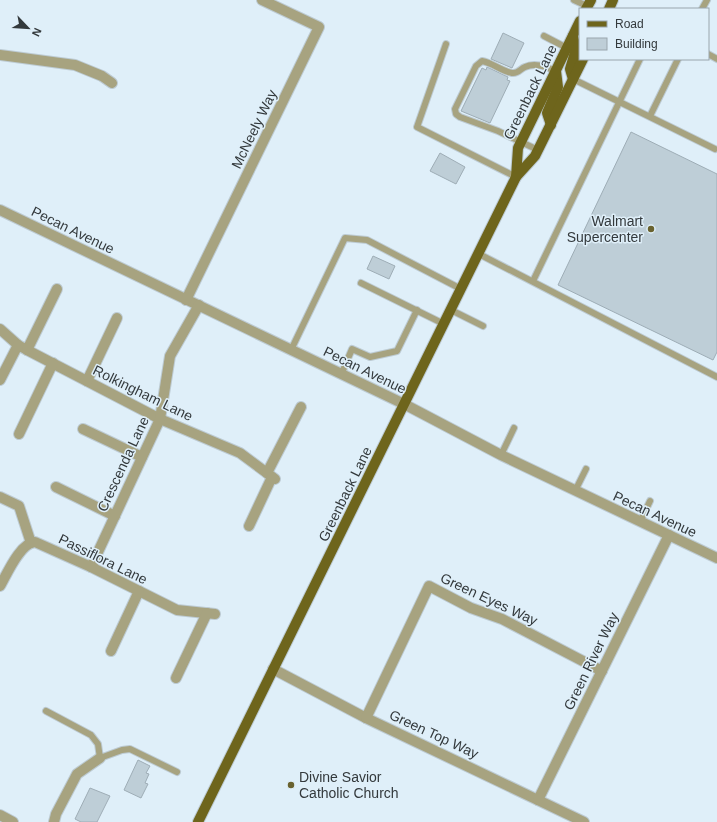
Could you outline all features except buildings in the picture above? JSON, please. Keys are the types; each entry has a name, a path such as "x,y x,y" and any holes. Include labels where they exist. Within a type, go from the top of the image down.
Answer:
{"main road":[{"name":"Greenback Lane","path":"516,177 518,148 579,23"},
{"path":"573,36 576,49 570,68 573,79"},
{"name":"Greenback Lane","path":"198,822 516,177 535,156 582,60"},
{"path":"551,124 546,113 558,87 556,71"}],"street":[{"name":"McNeely Way","path":"186,300 319,27 262,0"},
{"path":"0,55 30,60 58,61 75,65 102,76 112,83"},
{"name":"Pecan Avenue","path":"0,210 404,404 501,455 717,558"},
{"path":"0,380 23,348 57,289"},
{"name":"Crescenda Lane","path":"91,567 160,419 170,356 198,305"},
{"path":"87,381 117,318"},
{"name":"Rolkingham Lane","path":"0,329 23,348 160,419 240,453 272,476"},
{"path":"19,434 53,363"},
{"path":"249,526 301,407"},
{"path":"83,429 142,457"},
{"path":"56,487 115,516"},
{"path":"0,497 19,506 31,543 21,551 1,580"},
{"name":"Green River Way","path":"538,800 669,535"},
{"name":"Passiflora Lane","path":"31,543 39,544 91,567 177,610 211,613 176,678"},
{"name":"Green Eyes Way","path":"366,718 429,586 471,608 502,619 602,670"},
{"path":"111,650 139,591"},
{"name":"Green Top Way","path":"274,669 366,718 584,822"},
{"path":"54,822 56,814 77,774 100,758"},
{"path":"0,815 13,822"}],"lane":[{"path":"574,0 588,5"},
{"path":"544,36 567,48"},
{"path":"446,44 417,127 516,177"},
{"path":"533,281 640,60"},
{"path":"650,116 678,60"},
{"path":"538,150 498,131 460,117 456,114 456,104 476,66 482,62 512,73 519,72 525,67 534,65 543,66 556,71"},
{"path":"573,79 716,149"},
{"path":"291,350 346,238 367,240 461,289"},
{"path":"479,254 717,376"},
{"path":"361,283 444,324"},
{"path":"341,374 352,349 370,357 397,351 417,310"},
{"path":"451,310 483,326"},
{"path":"501,455 514,428"},
{"path":"575,491 586,469"},
{"path":"640,522 650,501"},
{"path":"46,711 91,734 98,744 100,758 122,750 130,749 178,772"}],"place":[{"name":"Walmart Supercenter","path":"651,229"},
{"name":"Divine Savior Catholic Church","path":"291,785"}]}
